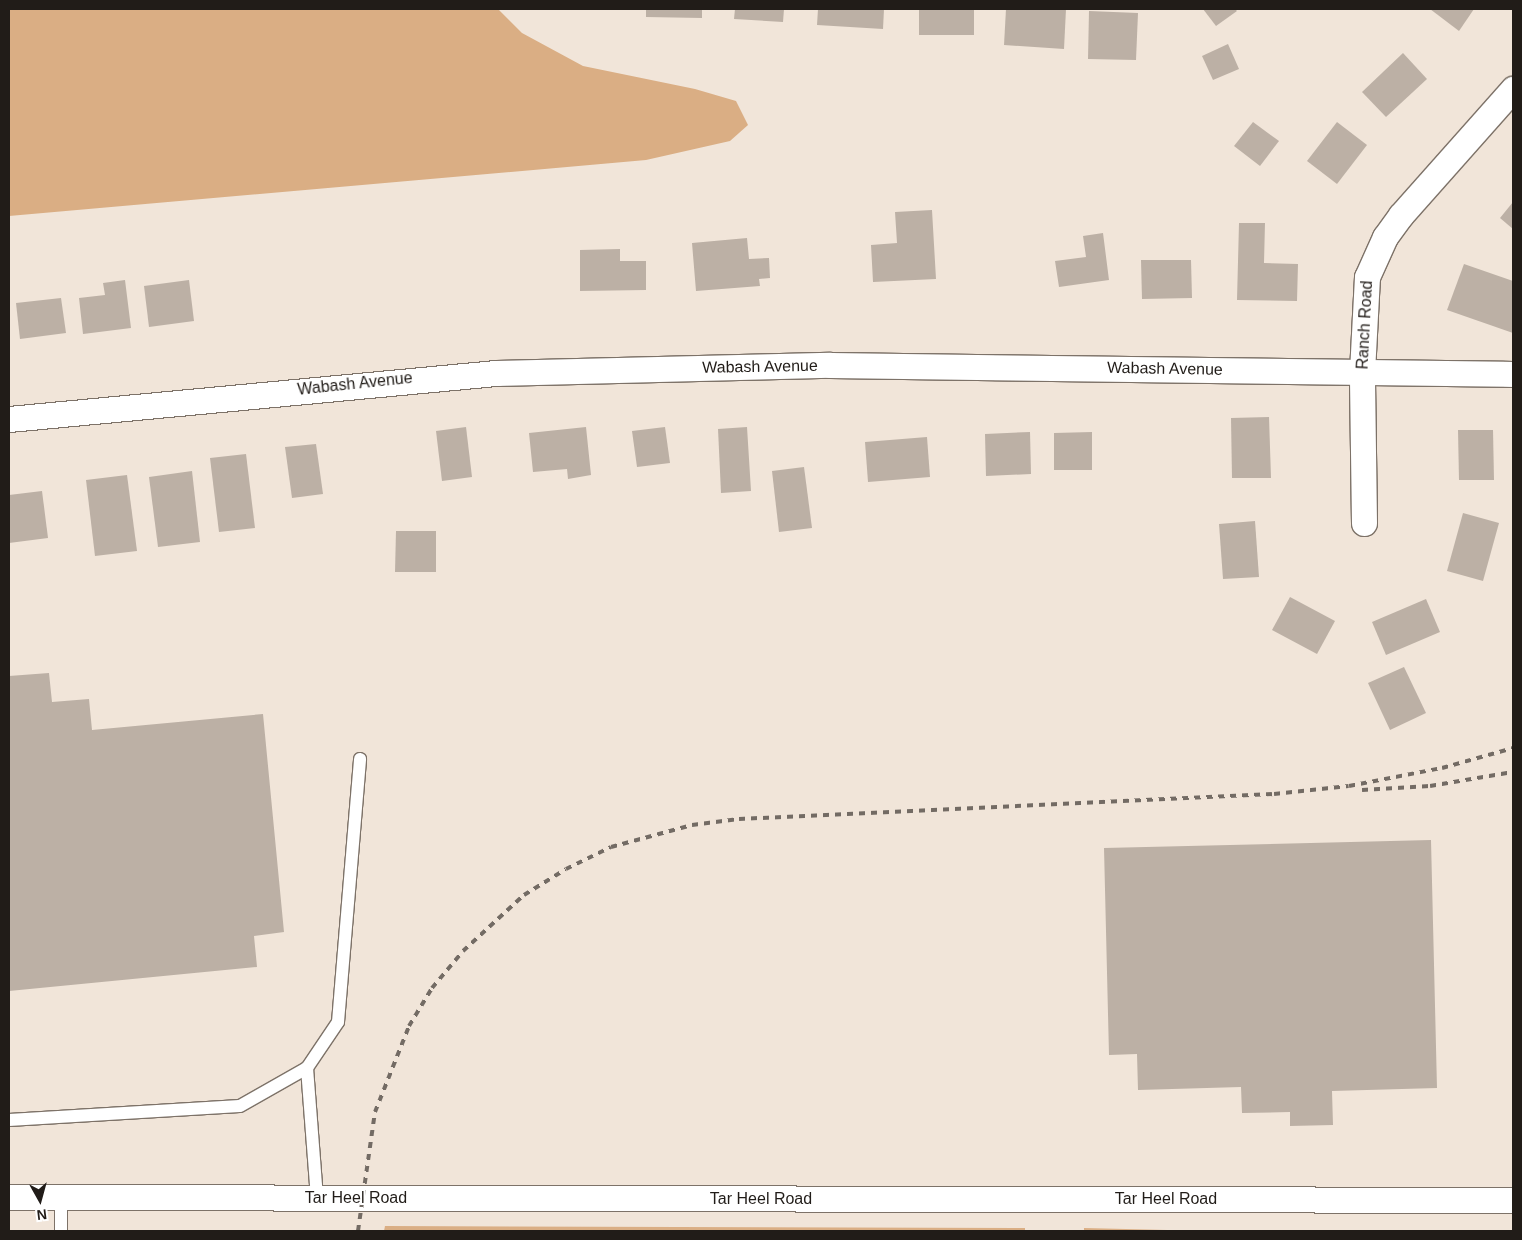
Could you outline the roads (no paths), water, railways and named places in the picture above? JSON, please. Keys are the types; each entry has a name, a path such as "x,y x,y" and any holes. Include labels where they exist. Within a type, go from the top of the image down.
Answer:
{"street":[{"name":"Ranch Road","path":"1364,523 1362,372 1367,276 1385,237 1513,89"},
{"name":"Wabash Avenue","path":"9,419 496,373 830,365 1513,374"},
{"name":"Tar Heel Road","path":"9,1197 1513,1200"}],"lane":[{"path":"9,1120 240,1106 307,1068 338,1022 360,759"},
{"path":"307,1068 317,1197"},
{"path":"61,1197 62,1231"}],"railway":[{"path":"358,1231 375,1112 409,1026 432,988 463,951 524,895 566,869 611,847 692,825 739,819 1274,794 1349,786 1442,768 1513,748"},
{"path":"1362,790 1430,786 1513,772"}]}
